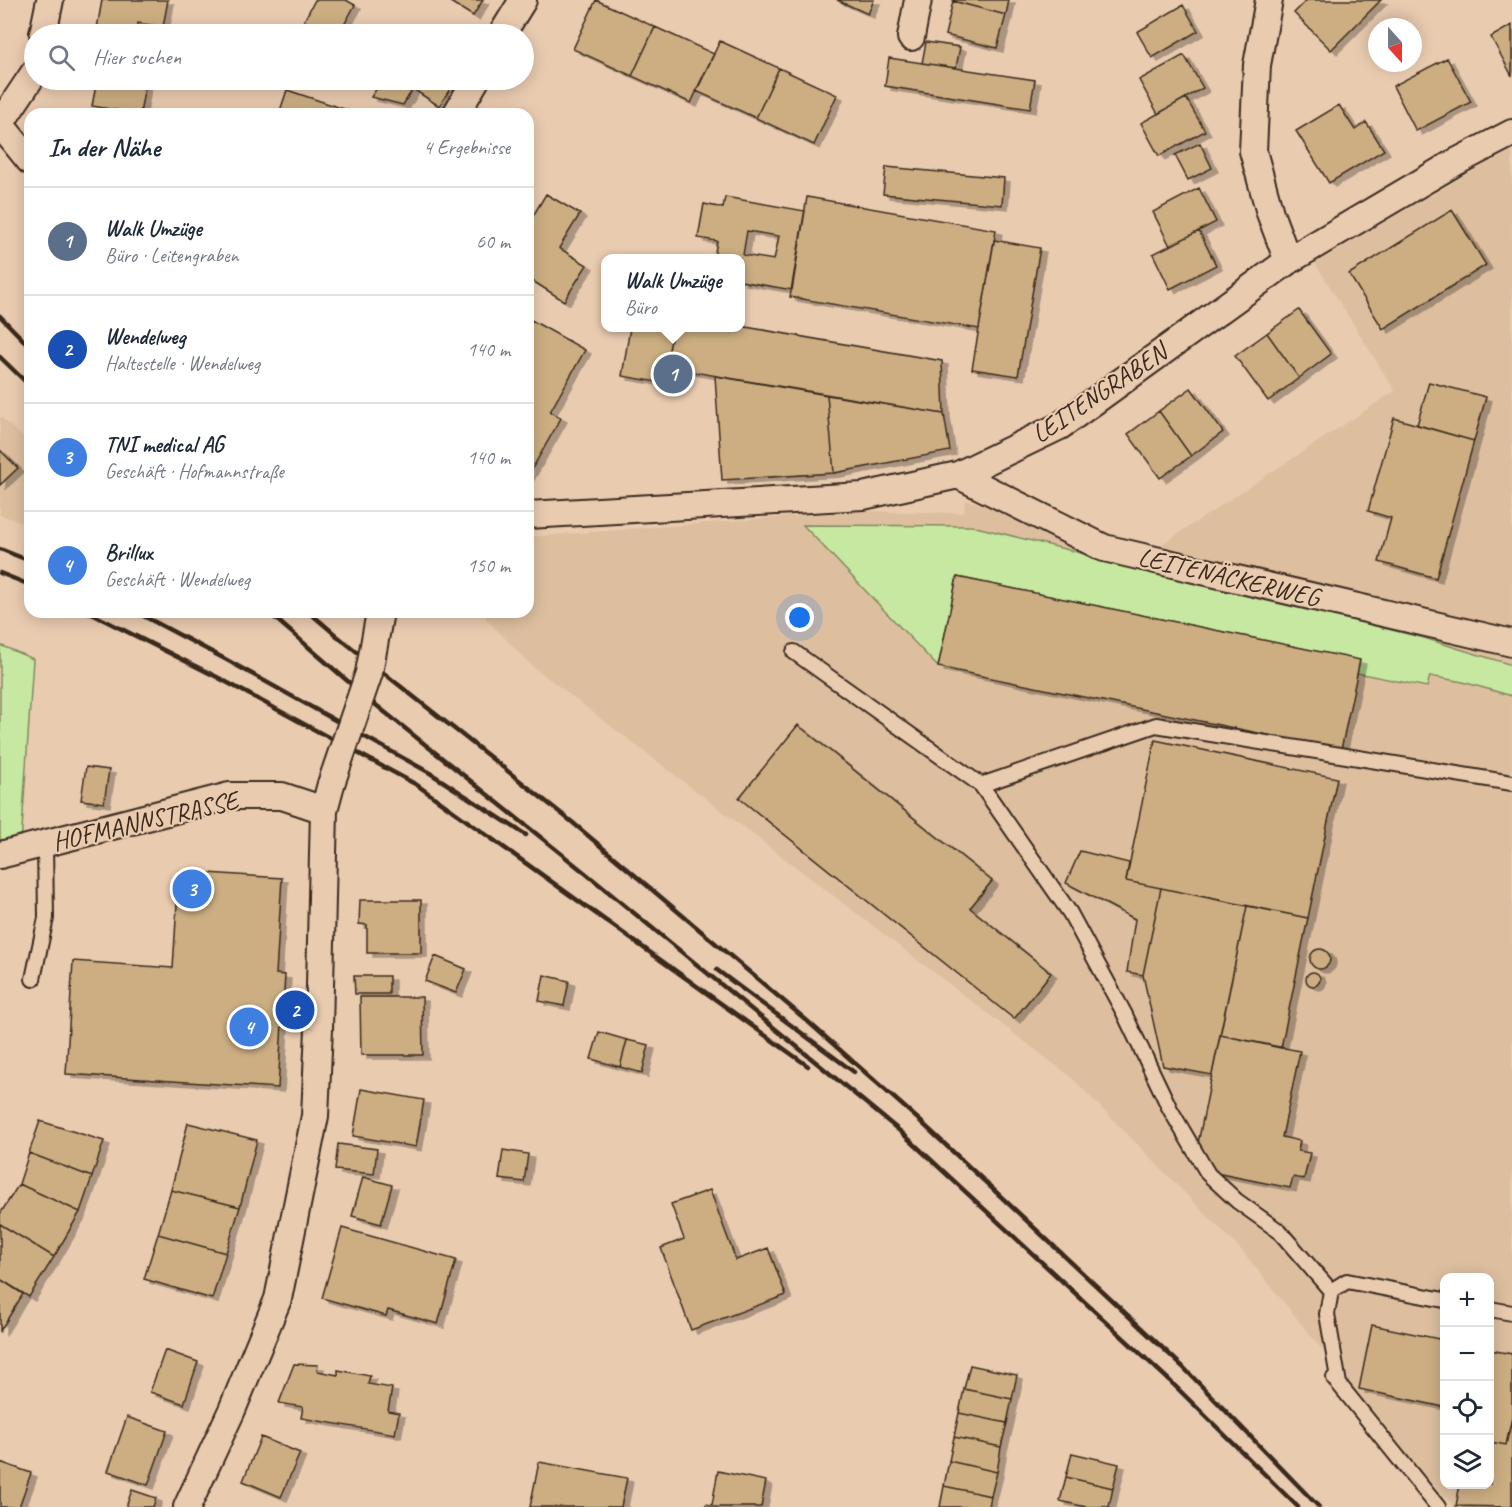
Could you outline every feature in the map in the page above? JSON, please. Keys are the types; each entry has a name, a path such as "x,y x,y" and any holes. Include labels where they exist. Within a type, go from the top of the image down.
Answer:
{"street":[{"path":"45,24 50,0"},
{"path":"508,24 523,0"},
{"path":"911,37 918,0"},
{"path":"1269,0 1257,65 1253,151 1270,213 1288,261"},
{"path":"24,88 0,124 24,154"},
{"path":"460,108 470,90"},
{"name":"LEITENGRABEN","path":"534,514 863,496 958,476 1060,426 1288,261 1454,163 1512,133"},
{"name":"LEITENÄCKERWEG","path":"958,476 1104,548 1512,643"},
{"path":"187,1507 232,1410 278,1299 315,1116 324,810 369,674 379,618"},
{"name":"HOFMANNSTRASSE","path":"0,855 229,796 282,796 324,810"}],"lane":[{"path":"794,652 981,785 1070,913 1124,1013 1170,1109 1208,1174 1237,1201 1279,1231 1331,1291 1328,1314 1339,1384"},
{"path":"981,785 1156,725 1512,783"},
{"path":"33,979 46,918 45,844"},
{"path":"1331,1291 1347,1281 1440,1299"},
{"path":"1494,1310 1512,1313"},
{"path":"1330,1371 1438,1507"}],"shaded area":[{"path":"1512,150 1512,1507 1455,1507 1398,1449 1329,1358 1243,1252 1071,1077 532,666 486,618 534,618 534,537 861,511 964,513 965,500 1158,547 1395,391 1315,263"},
{"path":"0,416 24,438 24,523 0,515"}],"green space":[{"path":"803,525 972,526 1424,638 1512,665 1512,696 1463,682 1430,676 1427,687 1357,673 1360,660 957,577 938,667"},
{"path":"0,645 33,659 21,845 0,850"}],"building":[{"path":"102,0 168,0 164,24 98,24"},
{"path":"315,0 346,0 355,5 345,24 310,24 304,21"},
{"path":"447,0 483,0 473,16"},
{"path":"596,0 655,27 632,76 573,49"},
{"path":"837,0 874,0 868,14"},
{"path":"954,0 1009,0 1006,15"},
{"path":"1307,0 1381,0 1331,50 1294,13"},
{"path":"953,1 1006,15 997,48 945,35"},
{"path":"1183,5 1198,31 1152,58 1137,32"},
{"path":"1512,25 1512,76 1491,37"},
{"path":"655,27 714,54 691,103 632,76"},
{"path":"720,41 779,68 756,118 696,91"},
{"path":"926,42 960,47 956,68 922,63"},
{"path":"1184,55 1203,88 1158,114 1139,80"},
{"path":"889,58 1035,80 1030,109 885,86"},
{"path":"1447,58 1471,102 1416,131 1393,86"},
{"path":"779,68 837,95 814,145 756,118"},
{"path":"95,90 144,90 141,108 92,106"},
{"path":"287,90 341,108 281,108"},
{"path":"376,90 412,90 403,105 371,97"},
{"path":"415,90 449,90 439,106"},
{"path":"1186,98 1205,131 1159,156 1141,123"},
{"path":"1339,105 1355,130 1366,122 1384,150 1329,183 1296,131"},
{"path":"1200,143 1212,168 1188,180 1175,155"},
{"path":"886,167 1004,178 1002,205 883,194"},
{"path":"1199,188 1216,222 1170,246 1153,212"},
{"path":"546,194 580,214 559,248 587,265 564,301 534,282 534,214"},
{"path":"725,197 805,211 792,290 745,282 745,255 774,260 779,236 747,231 743,254 715,254 717,241 698,238 704,204 723,208"},
{"path":"807,197 996,230 979,329 790,297"},
{"path":"1452,210 1486,265 1383,329 1349,274"},
{"path":"1199,231 1216,265 1170,289 1153,254"},
{"path":"994,240 1040,248 1018,376 972,369"},
{"path":"1299,310 1331,354 1299,378 1267,333"},
{"path":"534,322 585,350 550,412 561,418 534,465"},
{"path":"745,327 942,361 944,414 682,370 681,375 665,373 672,332 745,332"},
{"path":"629,332 672,332 663,383 622,376"},
{"path":"1267,333 1299,378 1268,401 1235,356"},
{"path":"715,376 827,395 834,473 722,480"},
{"path":"1429,382 1486,397 1474,441 1417,425"},
{"path":"1191,388 1223,432 1191,456 1159,411"},
{"path":"827,395 944,414 950,451 834,473"},
{"path":"1159,411 1191,456 1160,478 1128,434"},
{"path":"1394,418 1474,441 1436,578 1379,562 1391,518 1368,511"},
{"path":"0,450 18,468 0,485"},
{"path":"957,577 1360,660 1341,750 938,667"},
{"path":"798,725 992,881 970,908 1051,973 1014,1019 739,798"},
{"path":"1155,740 1337,778 1308,918 1126,881"},
{"path":"86,767 109,770 104,803 81,800"},
{"path":"1080,851 1129,863 1126,881 1161,888 1143,975 1127,972 1135,919 1066,883"},
{"path":"179,871 282,878 276,974 285,975 278,1088 66,1074 73,961 173,968"},
{"path":"1161,888 1247,906 1212,1075 1163,1066 1143,975"},
{"path":"360,900 421,900 421,953 367,953 367,925 359,924"},
{"path":"1247,906 1308,918 1281,1048 1220,1035"},
{"path":"1316,949 1324,949 1330,955 1330,963 1324,969 1316,969 1310,963 1310,955"},
{"path":"435,956 466,969 456,993 425,981"},
{"path":"1310,972 1316,972 1320,979 1316,986 1310,986 1306,982 1306,976"},
{"path":"544,975 569,981 564,1006 539,1001"},
{"path":"354,976 389,976 389,994 355,994"},
{"path":"360,997 422,997 423,1055 361,1055"},
{"path":"599,1032 627,1040 620,1067 591,1059"},
{"path":"1220,1035 1300,1051 1282,1137 1300,1141 1298,1151 1310,1153 1304,1179 1293,1177 1290,1188 1216,1173 1198,1143"},
{"path":"627,1040 649,1045 642,1073 620,1067"},
{"path":"361,1089 424,1100 416,1147 353,1136"},
{"path":"40,1121 104,1141 92,1177 29,1153"},
{"path":"188,1123 257,1140 240,1207 171,1190"},
{"path":"338,1144 377,1149 374,1174 335,1170"},
{"path":"503,1150 528,1154 524,1182 499,1179"},
{"path":"29,1153 92,1177 80,1212 19,1184"},
{"path":"363,1177 392,1185 381,1224 352,1216"},
{"path":"19,1184 80,1212 54,1257 0,1224 0,1214"},
{"path":"171,1190 240,1207 226,1253 158,1234"},
{"path":"710,1190 736,1260 768,1248 786,1295 691,1330 661,1248 684,1239 671,1204"},
{"path":"0,1224 54,1257 29,1297 0,1279"},
{"path":"342,1228 456,1260 438,1324 388,1310 386,1316 322,1298"},
{"path":"158,1234 226,1253 212,1299 144,1279"},
{"path":"0,1279 23,1294 0,1331"},
{"path":"1372,1325 1440,1339 1440,1406 1359,1389"},
{"path":"165,1350 198,1362 184,1404 150,1392"},
{"path":"1494,1351 1512,1354 1512,1417 1506,1445 1494,1443"},
{"path":"294,1364 318,1365 317,1371 338,1375 338,1370 370,1376 368,1384 392,1388 388,1411 399,1413 395,1434 301,1418 303,1407 279,1403"},
{"path":"970,1365 1017,1375 1012,1399 964,1389"},
{"path":"964,1389 1012,1399 1007,1423 959,1413"},
{"path":"959,1413 1007,1423 1001,1447 954,1437"},
{"path":"127,1417 167,1431 148,1485 108,1471"},
{"path":"1512,1419 1512,1507 1456,1506 1459,1489 1494,1489 1494,1443 1506,1445"},
{"path":"261,1437 300,1453 281,1497 243,1481"},
{"path":"954,1437 1001,1447 997,1472 949,1461"},
{"path":"1072,1453 1119,1464 1113,1488 1066,1477"},
{"path":"949,1461 997,1472 991,1496 944,1486"},
{"path":"0,1462 31,1473 19,1507 0,1507"},
{"path":"539,1462 627,1478 621,1507 530,1507"},
{"path":"718,1471 766,1481 761,1507 705,1507 706,1504 712,1505"},
{"path":"1066,1477 1113,1488 1109,1507 1086,1507 1060,1501"},
{"path":"944,1486 991,1496 989,1507 940,1507"},
{"path":"132,1490 156,1498 153,1507 126,1507"}],"railway":[{"path":"0,316 24,341"},
{"path":"0,357 24,380"},
{"path":"0,549 24,559"},
{"path":"0,573 24,583"},
{"path":"100,618 217,677 417,785 808,1066"},
{"path":"147,618 430,773 526,835"},
{"path":"275,618 366,697 901,1132 1170,1381 1298,1507"},
{"path":"316,618 572,822 805,1019 919,1120 1183,1367 1319,1507"},
{"path":"717,970 854,1072"}],"place":[{"name":"Walk Umzüge","path":"673,374"},
{"name":"TNI medical AG","path":"192,889"},
{"name":"Wendelweg","path":"295,1010"},
{"name":"Brillux","path":"249,1027"}]}
